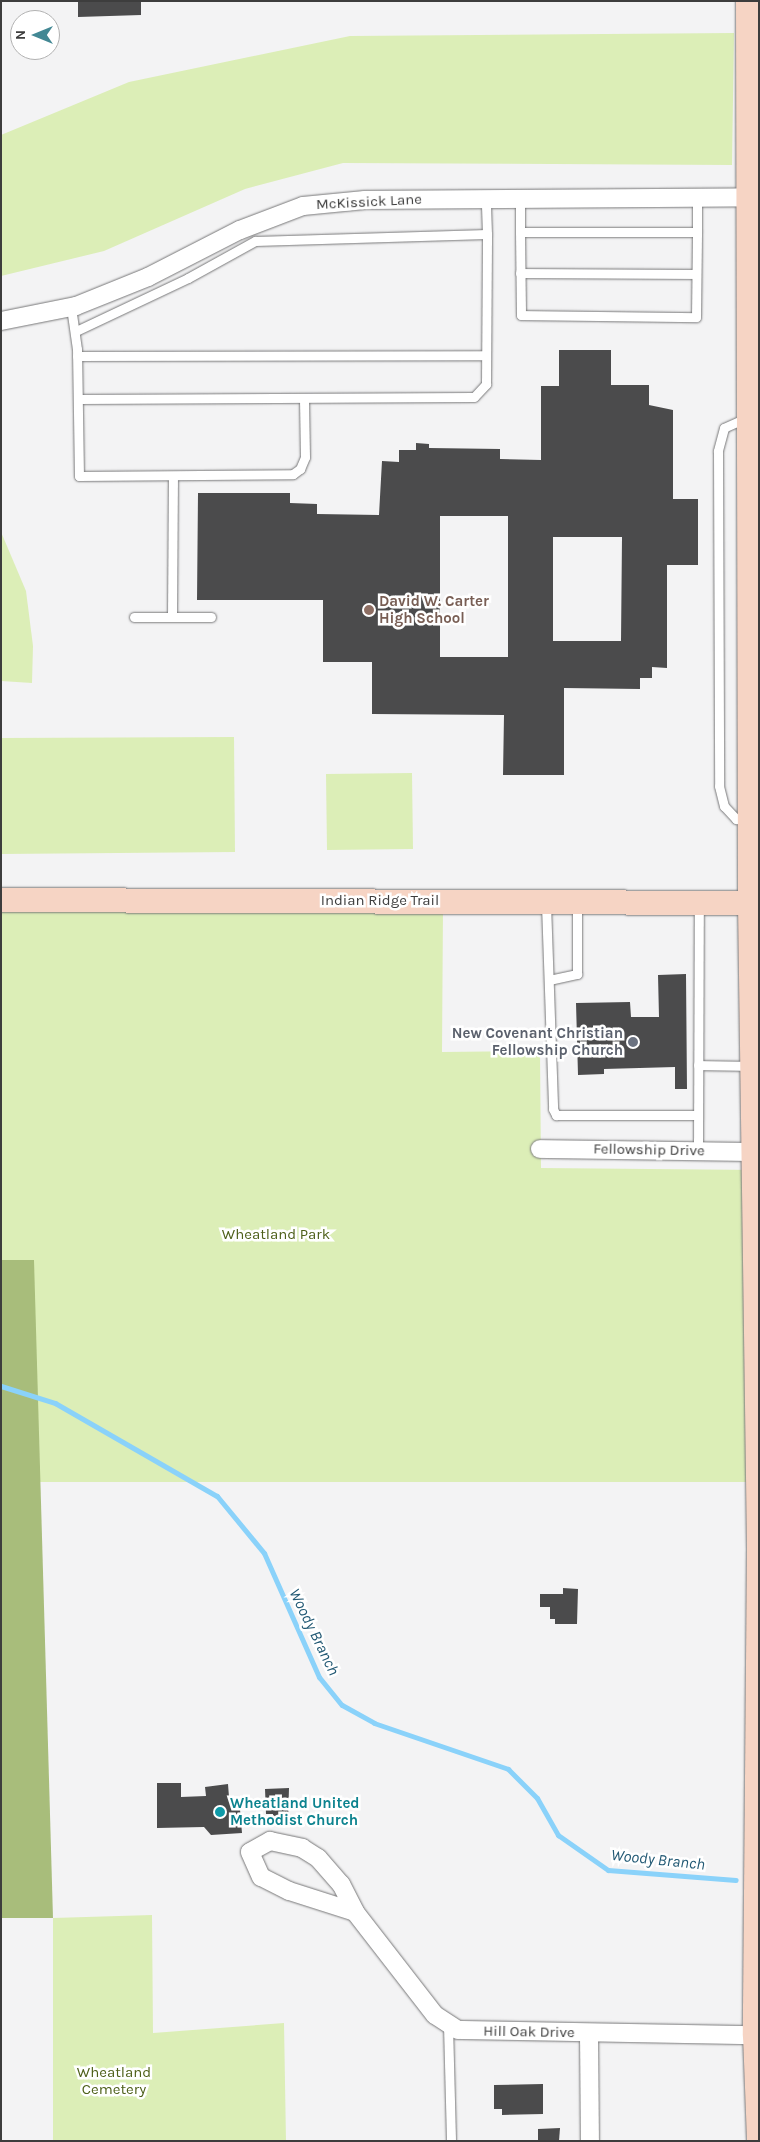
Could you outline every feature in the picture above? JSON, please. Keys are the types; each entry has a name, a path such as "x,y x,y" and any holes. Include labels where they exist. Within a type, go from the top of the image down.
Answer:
{"main road":[{"path":"748,1 754,197 756,615 750,819 754,903 753,1066 757,1152 757,2035 759,2141"},
{"name":"Indian Ridge Trail","path":"1,900 699,901 754,903"}],"street":[{"name":"McKissick Lane","path":"1,321 72,307 148,277 240,230 303,206 355,200 754,197"},
{"name":"Fellowship Drive","path":"540,1149 757,1152"},
{"name":"Hill Oak Drive","path":"355,1912 272,1884 255,1869 250,1852 270,1841 310,1852 341,1884 355,1912 435,2015 448,2025 469,2031 757,2035"},
{"path":"589,2033 590,2141"}],"lane":[{"path":"78,398 304,399 474,397 486,384 486,198"},
{"path":"520,198 521,315 696,317 697,198"},
{"path":"520,232 697,232"},
{"path":"76,331 188,278 255,241 487,234"},
{"path":"520,273 696,274"},
{"path":"72,307 76,331 79,476 293,474 300,468 305,457 304,399"},
{"path":"77,356 486,355"},
{"path":"750,819 736,819 724,806 719,786 718,451 724,428 755,416"},
{"path":"172,617 173,476"},
{"path":"134,617 211,616"},
{"path":"546,901 553,1109 556,1115 698,1115"},
{"path":"549,980 577,974 577,901"},
{"path":"698,1151 699,901"},
{"path":"698,1065 753,1066"},
{"path":"448,2025 451,2141"}],"green space":[{"path":"734,33 732,165 343,163 245,189 104,251 1,276 1,135 129,82 350,36"},
{"path":"1,532 26,591 33,646 32,683 1,681"},
{"path":"234,737 235,852 1,854 1,738"},
{"path":"412,773 413,849 327,850 326,774"},
{"name":"Wheatland Park","path":"443,909 442,1052 540,1051 541,1168 759,1170 759,1482 36,1482 1,1260 1,910"},
{"path":"1,1260 34,1260 53,1918 1,1918"},
{"name":"Wheatland Cemetery","path":"152,1915 153,2033 284,2023 286,2141 53,2141 53,1918"}],"building":[{"path":"78,1 141,1 141,15 78,17"},
{"path":"559,350 611,350 611,385 649,385 649,405 673,410 673,499 698,499 698,565 667,565 667,668 652,667 652,678 640,678 640,689 564,688 564,775 503,775 504,715 372,714 372,662 323,662 323,600 197,600 198,493 290,493 290,503 317,504 317,514 379,515 382,461 399,462 399,450 416,450 416,443 429,444 429,448 500,449 500,459 541,460 541,386 559,386","holes":["440,516 508,516 508,657 440,657","553,537 622,537 621,641 553,641"]},
{"name":"New Covenant Christian Fellowship Church","path":"686,974 687,1089 675,1089 675,1067 604,1069 604,1074 578,1075 576,1003 630,1002 631,1017 659,1017 658,975"},
{"path":"563,1588 578,1589 577,1624 555,1624 555,1619 550,1619 550,1607 540,1607 540,1594 563,1594"},
{"path":"157,1783 181,1783 181,1797 206,1796 205,1787 228,1784 229,1797 239,1797 242,1833 211,1835 204,1827 157,1828"},
{"path":"289,1788 288,1822 273,1822 273,1814 266,1814 265,1789"},
{"path":"543,2084 543,2114 502,2115 502,2109 494,2109 494,2085"},
{"path":"560,2128 559,2141 538,2141 538,2129"}],"waterway":[{"name":"Woody Branch","path":"1,1386 55,1403 217,1496 264,1553 319,1677 342,1705 374,1723 508,1769 537,1798 558,1835 608,1870 736,1880"}],"place":[{"name":"David W. Carter High School","path":"369,610"},
{"name":"New Covenant Christian Fellowship Church","path":"633,1042"},
{"name":"Wheatland United Methodist Church","path":"220,1812"}]}
